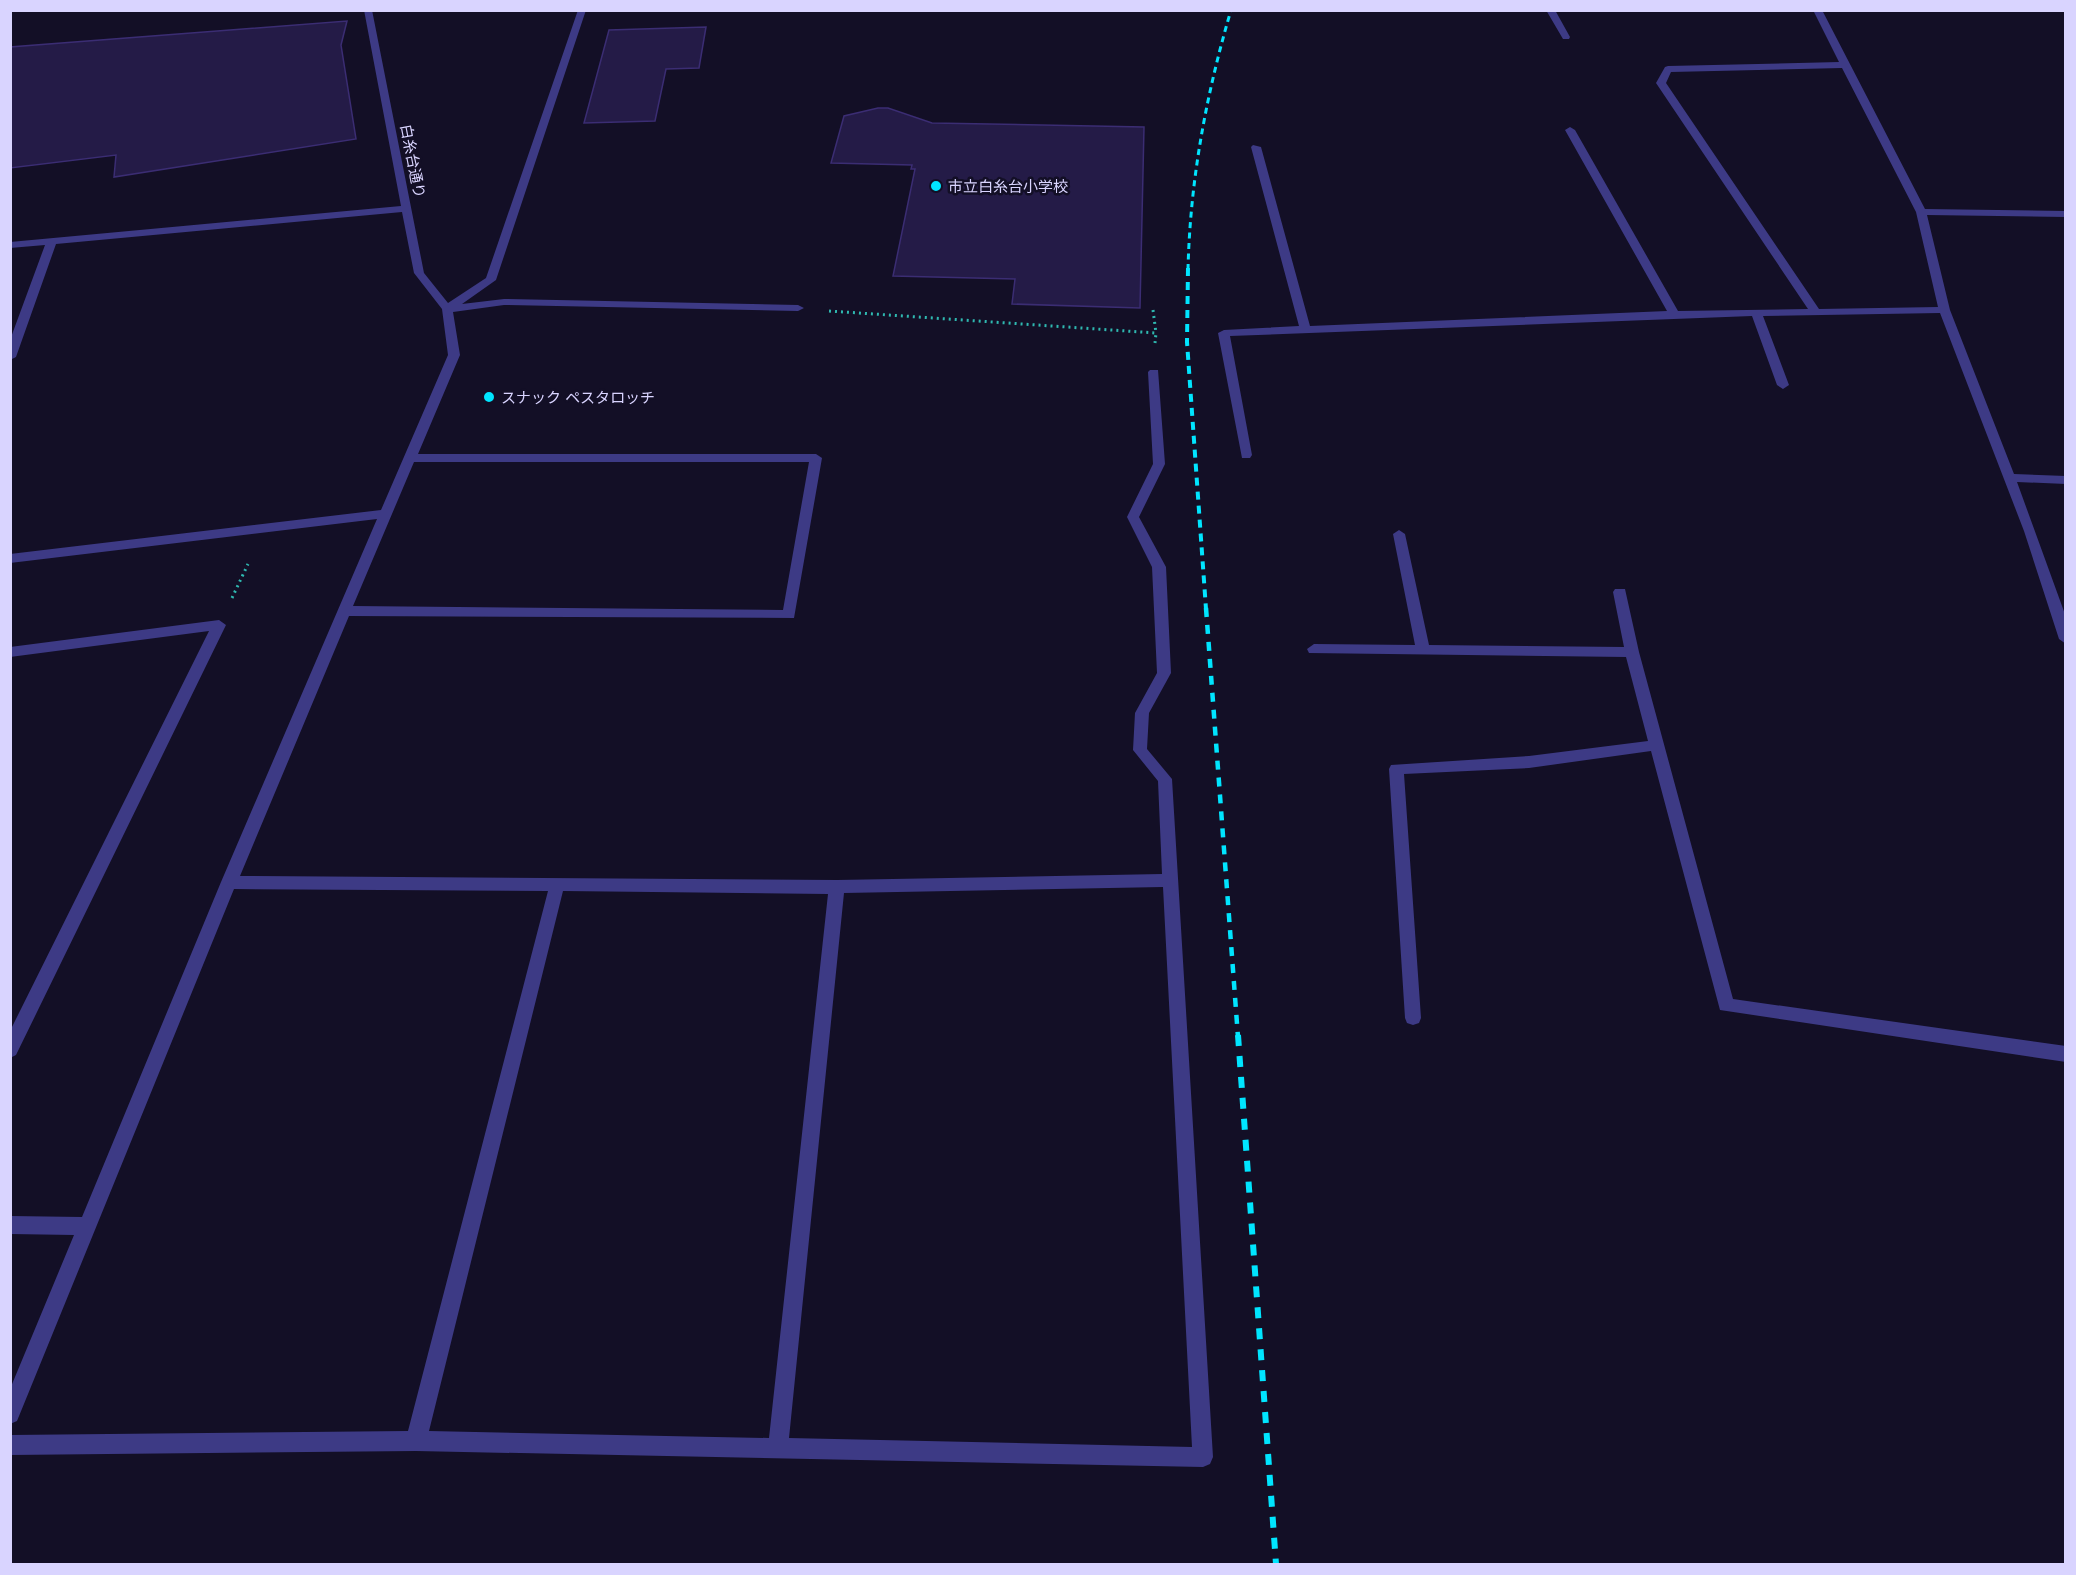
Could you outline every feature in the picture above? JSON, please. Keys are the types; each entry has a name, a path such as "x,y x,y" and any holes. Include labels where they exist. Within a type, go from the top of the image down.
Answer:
{"street":[{"name":"白糸台通り","path":"368,10 419,273 447,309"},
{"path":"447,309 491,279 582,10"},
{"path":"1550,10 1566,37"},
{"path":"1817,10 1921,212 1944,310 2030,531 2066,639"},
{"path":"1816,312 1661,83 1668,69 1845,65"},
{"path":"1570,130 1674,314"},
{"path":"1256,147 1305,329"},
{"path":"10,245 407,208"},
{"path":"1921,212 2066,214"},
{"path":"10,357 52,241"},
{"path":"447,309 504,302 798,308"},
{"path":"10,1414 229,882 413,458 454,355 447,309"},
{"path":"1246,454 1224,333 1674,314 1944,310"},
{"path":"1756,313 1783,385"},
{"path":"10,1445 416,1441 1203,1457 1165,778 1140,750 1142,713 1164,673 1160,567 1133,518 1159,464 1154,372"},
{"path":"345,611 789,615 816,458 413,458"},
{"path":"2010,478 2066,480"},
{"path":"10,559 387,514"},
{"path":"1398,534 1423,650"},
{"path":"1620,592 1632,652 1726,1005 2066,1054"},
{"path":"10,652 219,626"},
{"path":"10,1050 219,626"},
{"path":"1314,649 1632,652"},
{"path":"1413,1018 1396,769 1529,762 1657,745"},
{"path":"229,882 837,887 1170,880"},
{"path":"416,1441 557,885"},
{"path":"778,1450 837,887"},
{"path":"10,1225 89,1226"}],"path":[{"path":"798,308 1156,333"},
{"path":"1153,310 1156,333 1154,372"},
{"path":"219,626 265,528"}],"building":[{"path":"347,21 341,45 356,139 114,177 116,155 10,168 10,47"},
{"path":"706,27 699,68 666,69 655,121 584,123 609,30"},
{"path":"888,108 932,123 1144,127 1140,308 1012,304 1015,279 893,276 915,169 911,169 912,165 831,163 844,116"}],"railway":[{"path":"1188,270 1192,204 1201,138 1214,74 1231,10"},
{"path":"1188,268 1187,342 1206,609"},
{"path":"1206,608 1238,1037"},
{"path":"1238,1035 1276,1564"}],"place":[{"name":"市立白糸台小学校","path":"936,186"},
{"name":"スナック ペスタロッチ","path":"489,397"}]}
